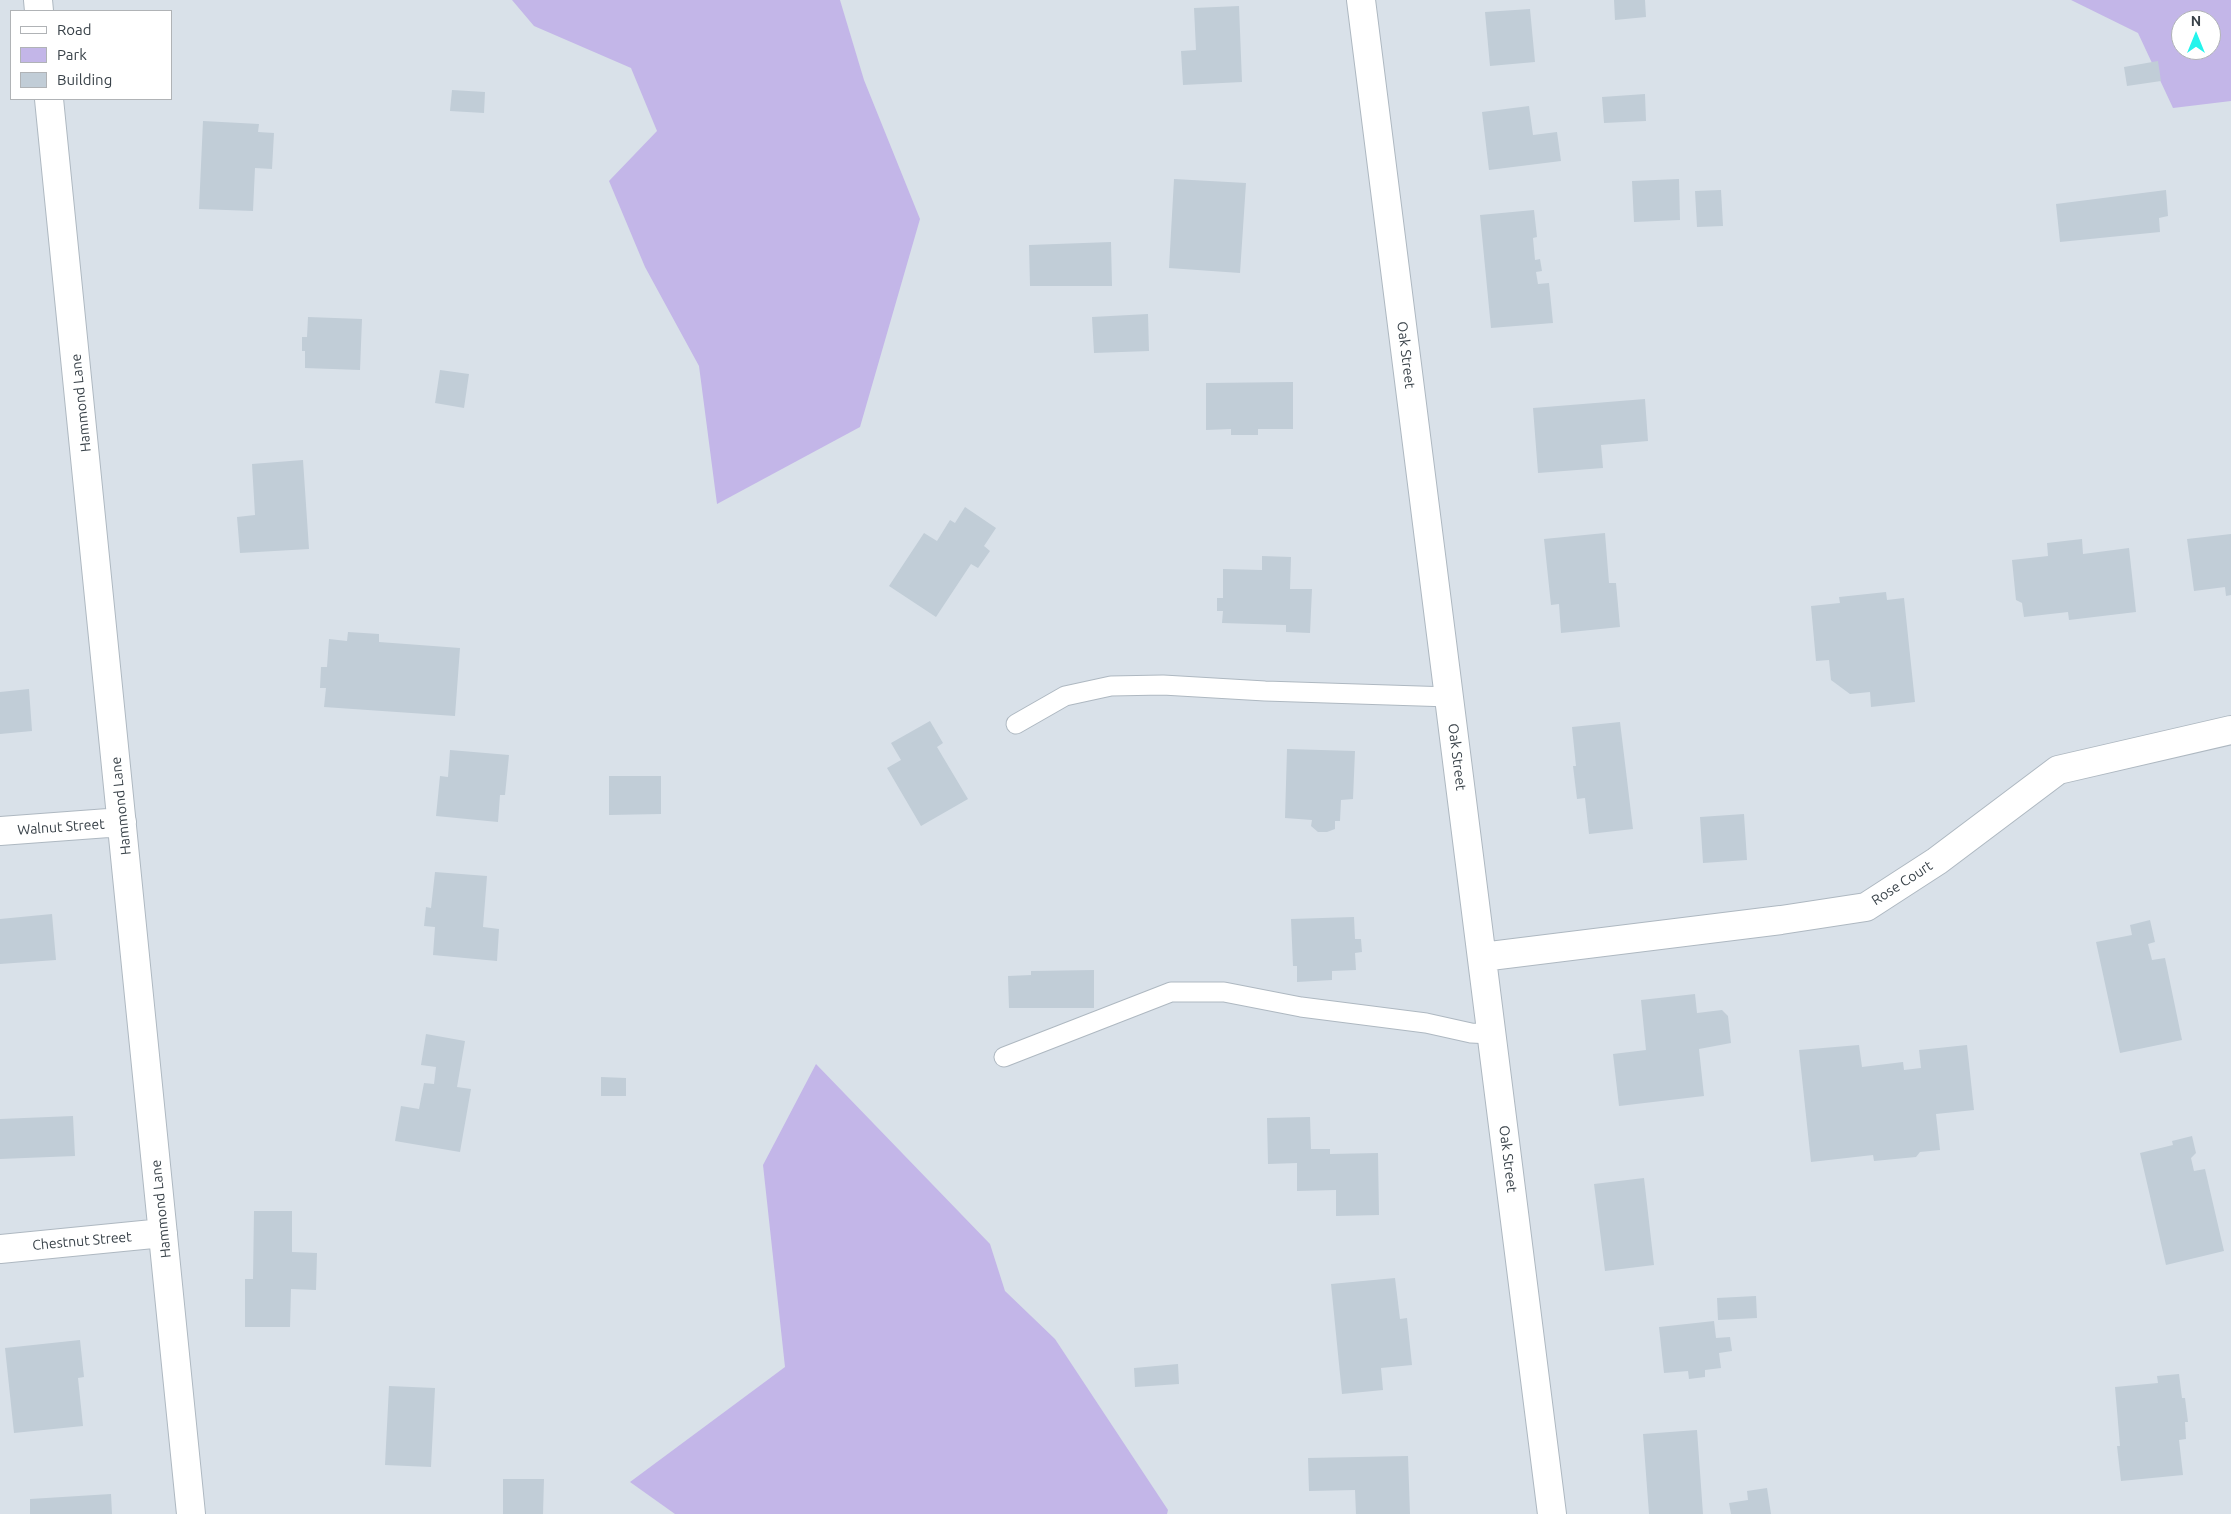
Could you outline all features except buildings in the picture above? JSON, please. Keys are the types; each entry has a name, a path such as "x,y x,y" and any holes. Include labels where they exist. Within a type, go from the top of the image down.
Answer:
{"street":[{"name":"Oak Street","path":"1362,0 1552,1514"},
{"name":"Hammond Lane","path":"49,100 191,1514"},
{"name":"Rose Court","path":"1482,956 1781,920 1866,907 1937,861 2058,770 2231,730"},
{"name":"Walnut Street","path":"0,831 122,822"},
{"name":"Chestnut Street","path":"0,1249 163,1233"}],"lane":[{"path":"1016,724 1065,696 1110,686 1163,685 1265,691 1450,697"},
{"path":"1004,1057 1171,992 1224,992 1301,1007 1426,1022 1471,1033 1492,1034"}],"shaded area":[{"path":"0,0 2231,0 2231,1514 0,1514"}],"green space":[{"path":"512,0 840,0 864,80 920,219 860,427 717,504 699,366 645,267 609,181 657,131 631,68 534,26"},
{"path":"2071,0 2231,0 2231,101 2173,108 2138,33"},
{"path":"816,1064 990,1244 1005,1291 1055,1339 1168,1510 1167,1514 675,1514 630,1482 785,1367 763,1165"}]}
